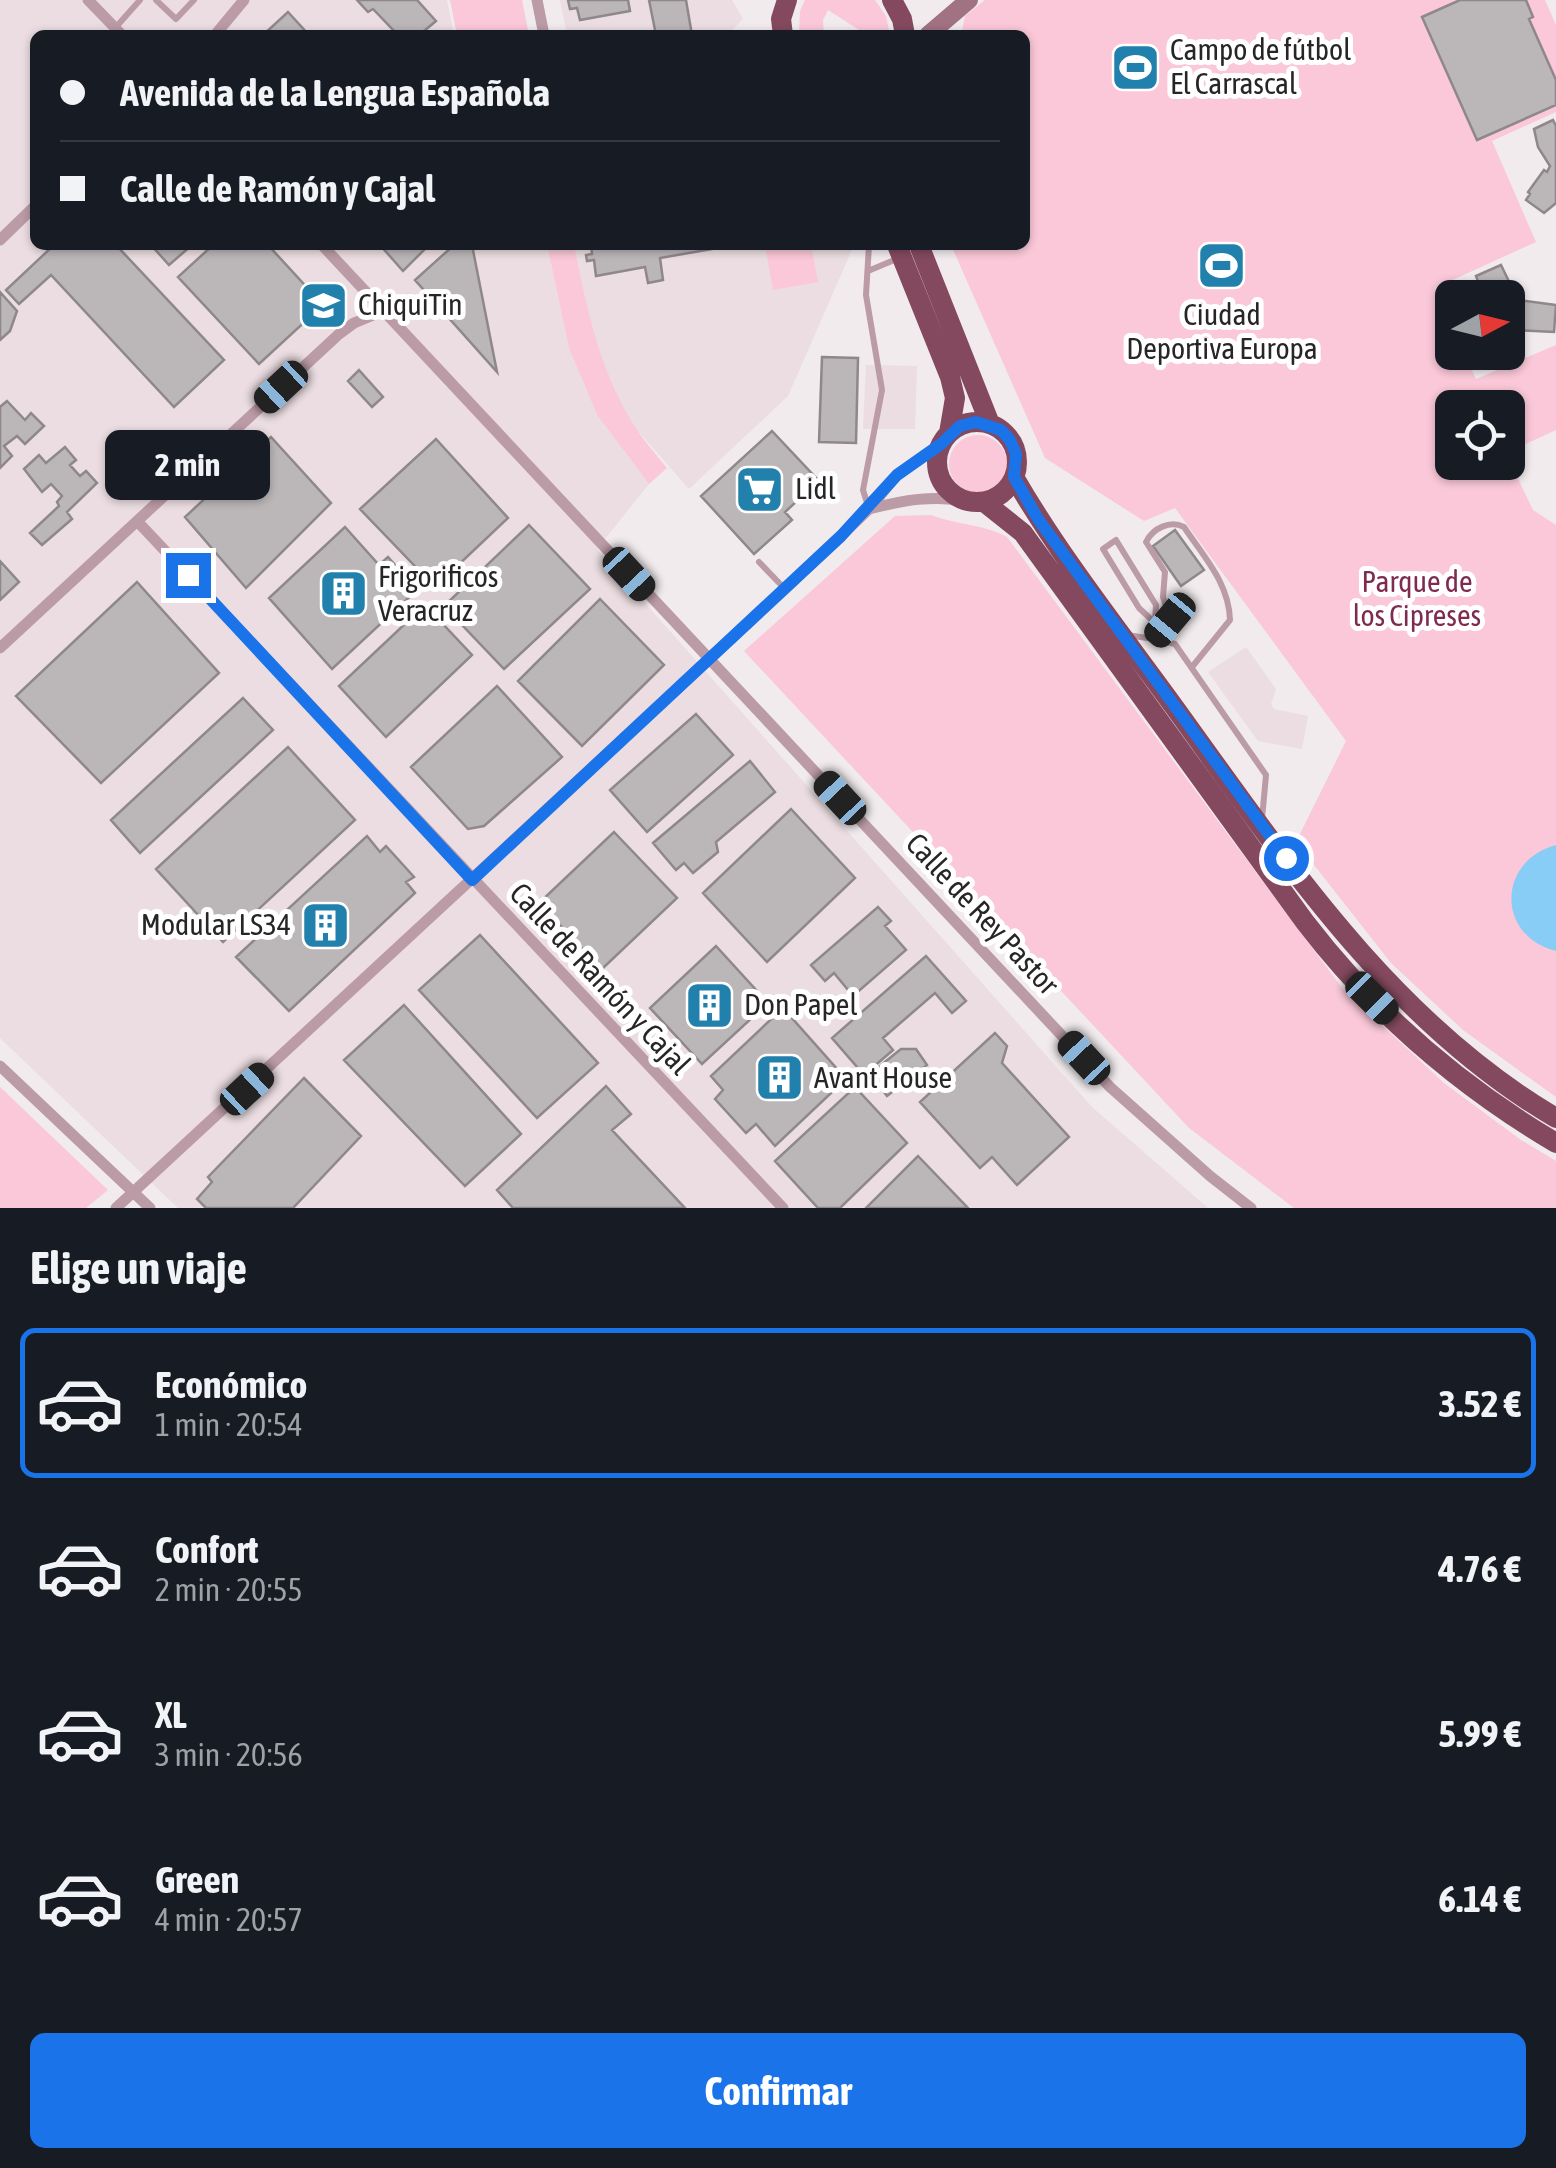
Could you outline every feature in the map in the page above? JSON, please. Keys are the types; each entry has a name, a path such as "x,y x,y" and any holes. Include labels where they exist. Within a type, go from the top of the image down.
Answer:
{"highway":[{"path":"892,0 904,30"},
{"path":"906,250 990,424 1010,440 1016,454 1014,477 1007,489 976,501"},
{"path":"906,250 956,398 938,472 955,496 976,501 1024,534 1295,907 1348,973 1446,1068 1556,1142"},
{"path":"945,439 960,426 990,424"},
{"path":"1014,477 1038,519 1339,929 1393,989 1458,1049 1556,1118"}],"main road":[{"path":"934,30 969,0"}],"street":[{"path":"88,0 117,30"},
{"path":"220,30 244,0"},
{"path":"537,0 543,30"},
{"path":"0,240 30,211"},
{"name":"Calle de Rey Pastor","path":"327,250 1110,1087 1251,1208"},
{"path":"0,648 338,334 383,311"},
{"path":"116,1208 785,589 869,508 897,475 945,439"},
{"path":"869,508 939,496 976,501"},
{"name":"Calle de Ramón y Cajal","path":"137,520 782,1208"},
{"path":"0,1066 150,1208"}],"lane":[{"path":"119,30 140,0"},
{"path":"156,0 176,20 194,0"},
{"path":"869,250 866,295 882,390 863,490 869,508"},
{"path":"868,271 904,250"},
{"path":"1154,639 1170,620 1163,598 1165,572 1146,542 1169,523 1178,524 1230,600 1230,620 1192,668"},
{"path":"1154,639 1155,623 1156,605 1116,540 1103,549 1139,608 1155,623"},
{"path":"759,562 785,589"},
{"path":"1121,634 1176,644 1266,776 1261,826"}],"shaded area":[{"path":"0,0 447,0 453,30 30,30 30,250 548,250 569,348 597,415 649,484 597,549 1092,1107 1208,1208 178,1208 0,1038"},
{"path":"560,0 732,0 743,19 732,30 566,30"},
{"path":"574,250 852,250 788,396 689,489 629,421 603,367"},
{"path":"866,365 917,366 915,429 863,429"},
{"path":"1246,647 1276,689 1271,704 1274,709 1308,716 1302,749 1258,741 1208,672"}],"green space":[{"path":"450,0 522,0 528,30 456,30"},
{"path":"805,0 875,0 886,16 889,30 859,30 828,10 824,30 799,30"},
{"name":"Parque de los Cipreses","path":"985,0 1545,0 1556,25 1556,112 1492,141 1536,242 1453,280 1435,280 1435,370 1472,370 1476,379 1497,370 1525,370 1525,358 1556,345 1556,430 1525,444 1525,390 1435,390 1435,480 1519,480 1533,510 1556,525 1556,1097 1463,1030 1391,963 1296,842 1346,741 1175,508 1144,521 1045,458 953,250 1030,250 1030,30 962,30 965,16"},
{"path":"548,250 575,250 609,376 633,424 667,468 649,484 597,415 569,348"},
{"path":"766,250 812,250 818,282 773,290"},
{"path":"978,435 998,444 1007,464 998,484 978,493 958,484 949,464 958,444"},
{"path":"931,515 1007,537 1342,988 1444,1083 1556,1161 1556,1208 1294,1208 1189,1128 744,651 895,516"},
{"path":"0,1087 108,1190 86,1208 0,1208"}],"water":[{"path":"1556,845 1556,951 1536,943 1522,930 1511,898 1523,866"}],"building":[{"path":"357,0 417,0 436,21 425,30 393,30 373,9 368,12"},
{"path":"568,0 628,0 630,11 580,20 577,8 570,9"},
{"path":"649,0 686,0 691,30 655,30"},
{"path":"1460,0 1526,0 1533,17 1529,19 1556,80 1556,105 1477,140 1422,17"},
{"path":"288,12 304,30 268,30"},
{"path":"1553,120 1556,203 1544,213 1526,200 1550,166 1538,147 1534,129"},
{"path":"49,250 121,250 224,360 174,407 51,275 19,304 6,290"},
{"path":"156,250 186,250 169,265"},
{"path":"208,250 273,250 323,305 259,364 178,277"},
{"path":"384,250 424,250 403,271"},
{"path":"448,250 473,250 497,372 415,280"},
{"path":"592,250 706,250 660,258 663,280 648,283 645,267 596,276 594,260 587,261 586,255 592,254"},
{"path":"1501,265 1508,280 1477,280 1476,276"},
{"path":"0,292 17,311 10,331 0,340"},
{"path":"1525,301 1556,305 1554,332 1525,331"},
{"path":"822,357 858,358 856,443 819,442"},
{"path":"359,370 383,397 372,407 348,381"},
{"path":"7,401 25,420 31,413 44,426 25,444 17,436 4,446 12,456 0,468 0,407"},
{"name":"Lidl","path":"772,431 819,481 785,512 792,520 754,554 701,496"},
{"path":"271,437 331,503 246,588 185,517"},
{"path":"436,439 508,518 435,587 360,509"},
{"path":"65,447 76,460 70,465 80,476 86,471 97,483 67,512 72,519 42,545 30,533 59,506 57,502 62,496 51,484 42,492 24,469 39,455 46,463"},
{"path":"529,525 590,589 504,669 444,606"},
{"name":"Frigorificos Veracruz","path":"345,527 379,565 388,557 417,590 332,669 269,598"},
{"path":"1175,530 1204,570 1181,586 1153,546"},
{"path":"0,561 19,582 0,600"},
{"path":"137,582 219,673 101,783 16,696"},
{"path":"600,599 664,665 582,746 518,681"},
{"path":"425,605 472,655 386,737 339,686"},
{"path":"497,686 562,757 484,826 468,829 411,767"},
{"path":"243,698 273,730 140,853 111,820"},
{"path":"696,714 733,755 647,832 610,790"},
{"path":"288,747 355,820 223,942 156,869"},
{"path":"750,761 775,792 716,842 718,852 693,873 684,863 676,870 653,843"},
{"path":"791,809 855,878 767,962 703,893"},
{"path":"614,832 677,898 602,969 539,903"},
{"name":"Modular LS34","path":"367,836 380,852 386,846 414,877 406,882 415,893 289,1011 236,957"},
{"path":"878,907 891,921 885,926 906,950 853,996 834,973 825,981 811,965"},
{"path":"480,935 598,1063 537,1118 419,990"},
{"name":"Don Papel","path":"716,946 768,1003 702,1064 650,1008"},
{"path":"926,956 966,1001 952,1013 935,993 883,1038 893,1050 864,1075 832,1038"},
{"path":"404,1005 521,1134 465,1186 344,1060"},
{"name":"Avant House","path":"783,1008 846,1079 775,1146 756,1124 746,1133 715,1099 723,1090 711,1076"},
{"path":"995,1033 1007,1046 1002,1063 1069,1137 1017,1185 992,1157 980,1168 920,1102"},
{"path":"901,1049 916,1049 927,1065 887,1096 870,1074"},
{"path":"304,1078 361,1136 293,1208 206,1208 197,1199 212,1182 208,1177"},
{"path":"606,1086 631,1114 612,1130 685,1208 513,1208 497,1190"},
{"path":"855,1087 907,1143 840,1208 818,1208 775,1161"},
{"path":"918,1156 968,1208 866,1208"}],"place":[{"name":"Campo de fútbol El Carrascal","path":"1135,67"},
{"name":"Ciudad Deportiva Europa","path":"1222,266"},
{"name":"ChiquiTin","path":"323,305"},
{"name":"Lidl","path":"760,489"},
{"name":"Frigorificos Veracruz","path":"343,594"},
{"name":"Modular LS34","path":"326,925"},
{"name":"Don Papel","path":"709,1005"},
{"name":"Avant House","path":"779,1078"}],"route":[{"path":"188,575 472,880 841,536 897,475 960,426 990,424 1010,440 1016,454 1014,477 1038,519 1286,858"}]}
